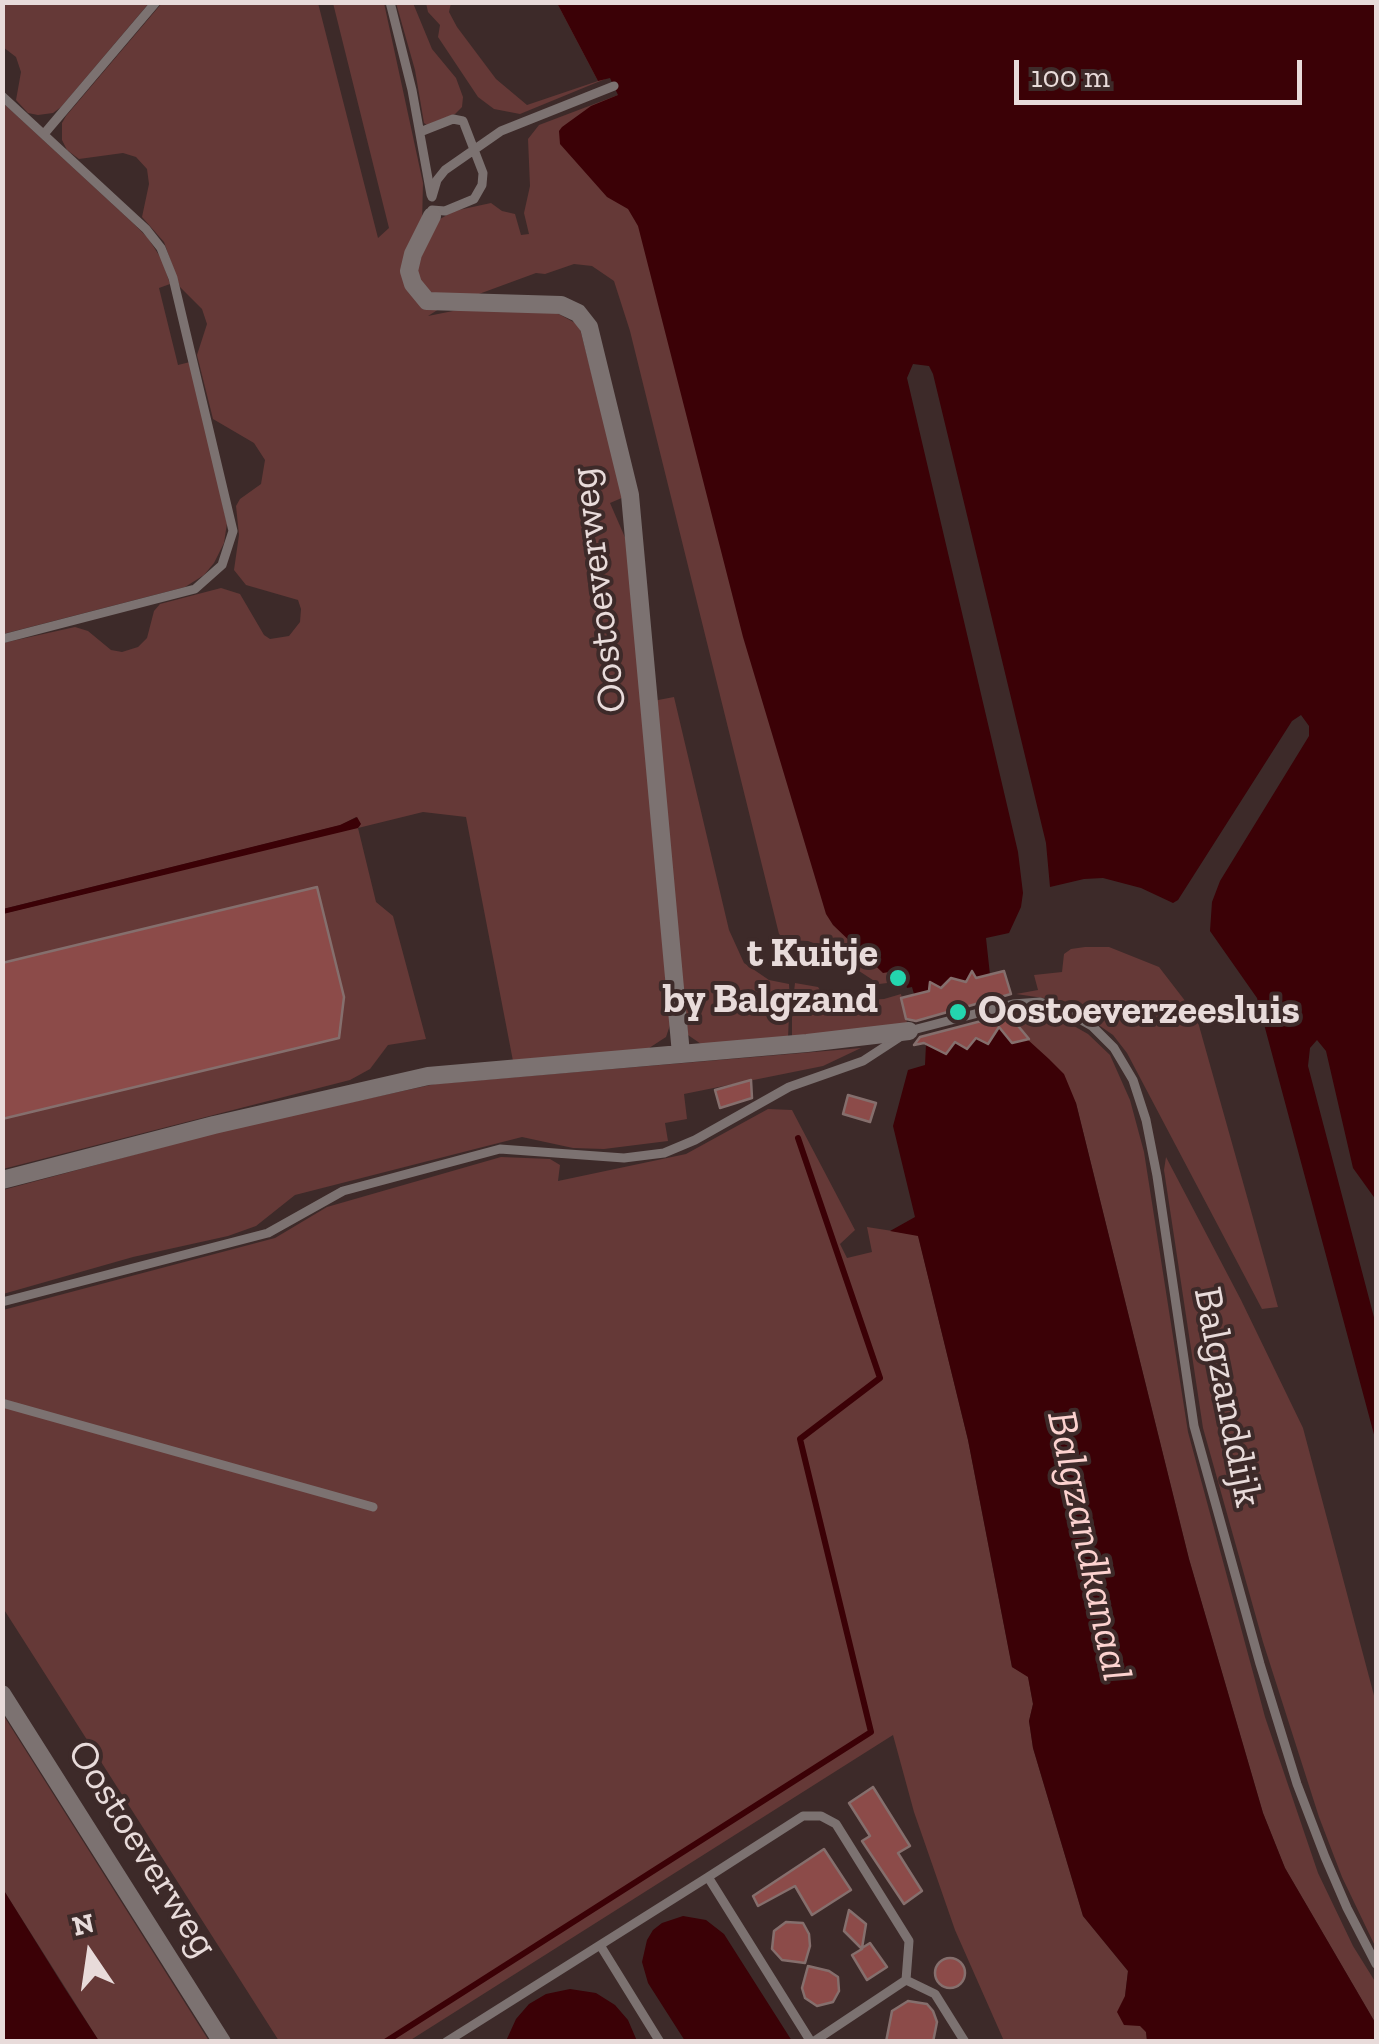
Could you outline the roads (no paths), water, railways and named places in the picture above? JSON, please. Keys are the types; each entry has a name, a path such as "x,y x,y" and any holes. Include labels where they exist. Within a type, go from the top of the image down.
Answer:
{"street":[{"name":"Oostoeverweg","path":"432,208 412,254 409,271 413,284 427,301 561,305 578,313 589,327 630,495 681,1054"},
{"path":"2,1180 214,1125 428,1076 806,1044 909,1030"},
{"name":"Oostoeverweg","path":"2,1694 222,2042"}],"lane":[{"path":"44,134 156,2"},
{"path":"390,2 420,132 432,208"},
{"path":"432,208 437,180 444,170 475,148 502,131 614,86"},
{"path":"2,96 146,230 168,262 233,531 222,565 195,589 2,638"},
{"path":"420,132 458,120 466,125 483,173 474,199 445,211 432,208"},
{"name":"Balgzanddijk","path":"2,1302 268,1233 343,1191 500,1149 624,1158 664,1153 789,1087 863,1061 909,1030 1013,1004 1040,1002 1064,1010 1092,1026 1114,1048 1133,1080 1157,1176 1194,1426 1297,1784 1346,1908 1376,1964"},
{"path":"2,1402 372,1507"},
{"path":"446,2042 803,1816 822,1816 836,1824 909,1942 906,1980"},
{"path":"708,1877 812,2042 906,1980"},
{"path":"600,1945 660,2042"},
{"path":"906,1980 936,1994 965,2042"}],"water":[{"path":"557,3 1376,3 1376,1200 1353,1168 1326,1051 1317,1040 1310,1048 1308,1066 1376,1325 1376,1442 1257,998 1210,931 1212,902 1220,881 1309,736 1309,726 1301,715 1292,721 1178,900 1173,903 1141,888 1103,878 1050,887 1046,843 933,374 929,366 913,364 907,378 1018,852 1023,893 1009,933 986,938 990,975 975,979 972,972 972,980 954,984 951,978 951,985 934,989 931,983 931,990 914,994 912,987 907,988 901,970 883,973 833,925 826,914 743,637 638,226 628,209 607,197 560,144 562,127 591,106 618,95 610,78 598,81"},
{"path":"357,817 361,824 358,828 3,914 3,909 340,825"},
{"name":"Balgzandkanaal","path":"1002,1025 1027,1039 1064,1074 1076,1103 1189,1559 1263,1813 1285,1868 1376,2024 1376,2041 1147,2041 1140,2026 1124,2025 1117,2012 1125,1996 1128,1971 1083,1916 1033,1748 1029,1721 1033,1704 1028,1677 1012,1667 968,1440 918,1236 890,1231 915,1217 893,1126 908,1070 925,1065 926,1044 940,1041 946,1054 960,1036 967,1049 967,1034 988,1044 988,1029"},
{"path":"3,1889 64,1987 99,2041 3,2041"},
{"path":"683,1916 706,1920 724,1934 792,2041 685,2041 648,1983 642,1962 653,1930"},
{"path":"570,1989 596,1993 615,2005 628,2020 637,2041 506,2041 516,2019 529,2004 546,1994"}],"waterway":[{"path":"385,2042 871,1732 800,1439 880,1378 798,1138"}],"place":[{"name":"t Kuitje by Balgzand","path":"898,978"},
{"name":"Oostoeverzeesluis","path":"958,1012"}]}
